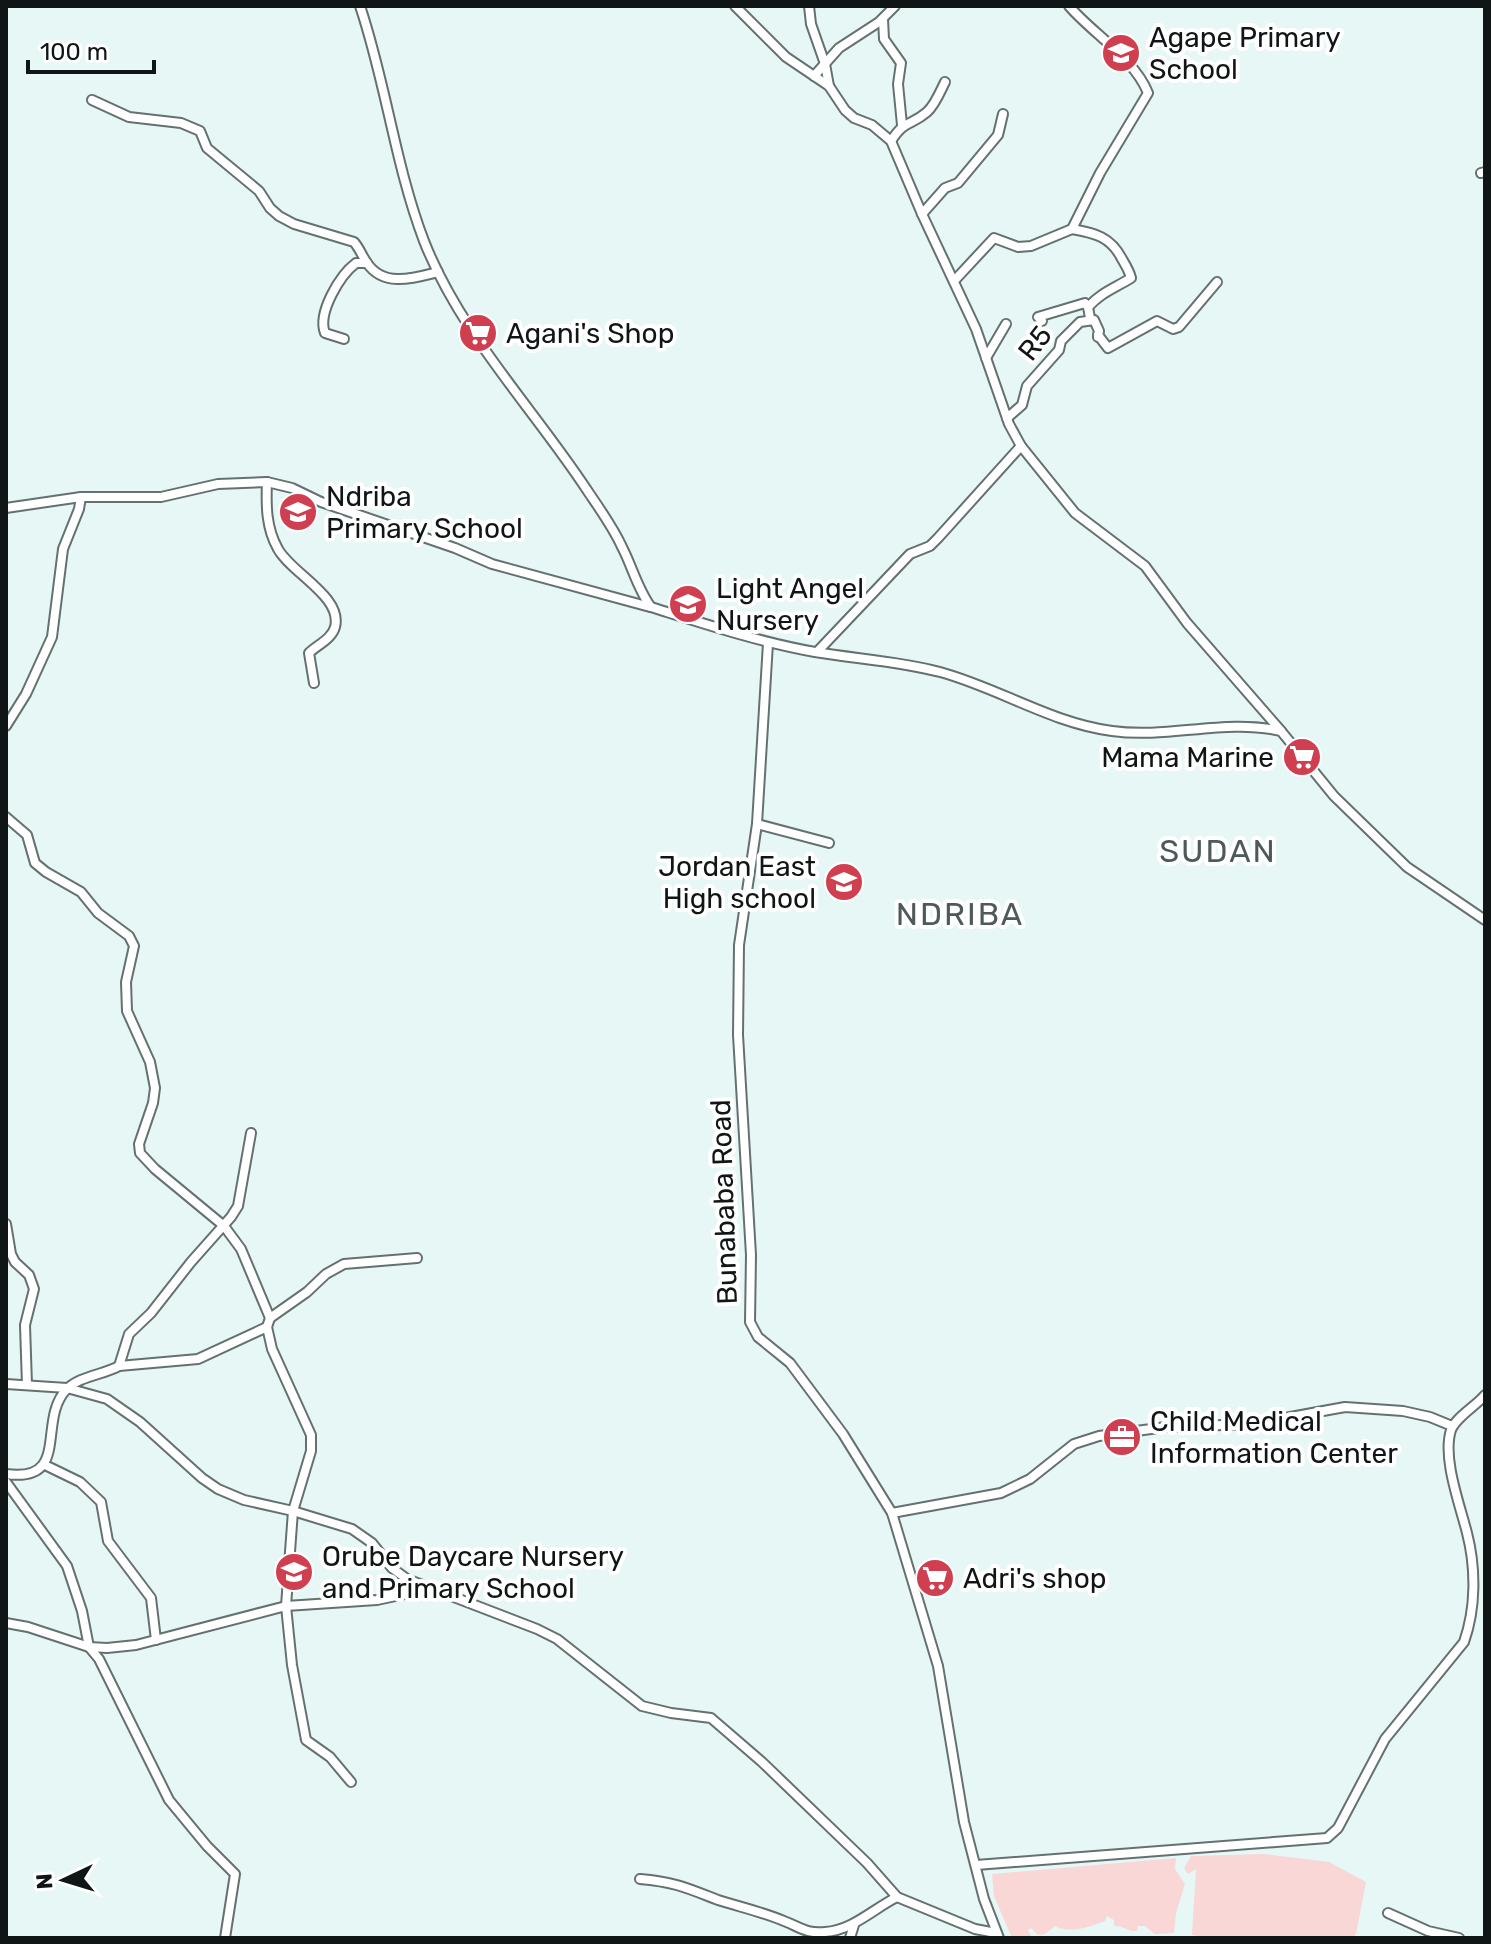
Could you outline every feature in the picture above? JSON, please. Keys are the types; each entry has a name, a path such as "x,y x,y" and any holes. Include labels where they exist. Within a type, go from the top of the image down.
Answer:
{"street":[{"path":"360,6 372,42 394,140 423,238 438,272 482,344 611,526 651,607"},
{"path":"735,6 786,57 829,86 854,118 872,125 891,141 976,329 1007,418 1021,446 1075,513 1145,566 1187,623 1334,796 1407,867 1485,920"},
{"path":"809,6 811,24 829,86"},
{"path":"814,76 839,48 883,19 895,6"},
{"path":"1069,6 1125,62 1148,93 1100,173 1072,229"},
{"path":"883,19 884,39 901,63 898,84 902,125"},
{"path":"891,141 902,125 915,121 931,109 945,82"},
{"path":"92,100 129,117 181,123 200,131 207,148 259,191 279,216 294,224 354,242 367,263 386,278 400,280 438,272"},
{"path":"922,214 945,188 958,183 998,135 1003,114"},
{"path":"954,281 994,238 1018,247 1031,246 1072,229 1098,234 1117,248 1131,278 1114,290 1099,293 1088,307"},
{"path":"344,339 325,333 324,318 343,273 356,263 367,263"},
{"name":"R5","path":"1007,418 1022,405 1027,386 1059,350 1061,341 1080,322 1090,318 1097,324 1098,336 1108,348 1157,321 1173,329 1179,327 1217,282"},
{"path":"1042,321 1038,317 1085,303 1090,318"},
{"path":"986,358 1006,324"},
{"path":"817,652 910,554 930,546 938,538 1021,446"},
{"path":"267,482 267,517 278,551 291,567 323,592 336,622 331,634 309,653 314,683"},
{"path":"6,508 81,497 143,499 218,484 267,482 292,488 321,502 455,548 492,564 651,607 768,643 941,672 971,681 1016,703 1114,732 1155,733 1228,725 1281,731"},
{"path":"6,726 20,705 52,637 63,549 81,497"},
{"name":"Bunababa Road","path":"768,643 757,824 739,945 738,1035 751,1255 750,1322 758,1337 790,1363 834,1422 892,1513 938,1666 964,1822 998,1935"},
{"path":"6,817 27,835 35,863 81,892 98,913 129,936 134,946 126,982 127,1011 150,1062 155,1088 139,1144 140,1153 224,1226 246,1258 268,1322 272,1349 311,1435 311,1451 293,1511 286,1606 292,1665 306,1740 330,1757 351,1782"},
{"path":"757,824 829,843"},
{"path":"119,1366 129,1334 151,1313 231,1217 242,1195 251,1133"},
{"path":"6,1224 11,1254 29,1275 34,1289 25,1325 27,1385"},
{"path":"6,1474 25,1475 45,1465 56,1410 67,1388 119,1366 198,1359 268,1322 335,1267 417,1258"},
{"path":"6,1384 67,1388 107,1399 126,1411 218,1489 244,1500 293,1511 361,1534 400,1575 557,1639 642,1706 711,1718 784,1782 867,1863 897,1897 975,1929 998,1935"},
{"path":"976,1865 1327,1838 1338,1828 1385,1739 1464,1642 1470,1626 1473,1579 1468,1537 1450,1456 1452,1426 1485,1395"},
{"path":"892,1513 1001,1493 1030,1479 1074,1444 1099,1436 1166,1427 1252,1424 1345,1407 1403,1411 1452,1426"},
{"path":"45,1465 80,1482 101,1502 108,1541 151,1598 156,1640"},
{"path":"6,1482 67,1566 82,1611 89,1647 99,1659 169,1800 235,1874 225,1938"},
{"path":"6,1623 89,1647 107,1648 156,1640 286,1606 377,1600 430,1589"},
{"path":"99,1659 107,1648"},
{"path":"640,1879 690,1887 786,1922 801,1931 826,1932 854,1925 897,1897"},
{"path":"1388,1913 1428,1931 1459,1938"},
{"path":"850,1938 854,1925"}],"shaded area":[{"path":"1264,1854 1329,1862 1366,1882 1356,1934 1352,1938 1211,1938 1192,1935 1196,1869 1188,1874 1184,1868 1191,1856"},
{"path":"1176,1858 1175,1869 1185,1884 1176,1913 1174,1933 1155,1934 1145,1926 1138,1926 1137,1931 1114,1926 1114,1920 1107,1916 1105,1921 1074,1930 1055,1926 1038,1935 1031,1928 1028,1930 1032,1938 1012,1938 994,1896 992,1874"}],"place":[{"name":"Agape Primary School","path":"1121,53"},
{"name":"Agani's Shop","path":"478,333"},
{"name":"Ndriba Primary School","path":"298,512"},
{"name":"Light Angel Nursery","path":"688,604"},
{"name":"Mama Marine","path":"1302,757"},
{"name":"Jordan East High school","path":"844,882"},
{"name":"Child Medical Information Center","path":"1122,1437"},
{"name":"Orube Daycare Nursery and Primary School","path":"294,1572"},
{"name":"Adri's shop","path":"935,1578"}],"district":[{"name":"SUDAN","path":"1218,851"},
{"name":"NDRIBA","path":"960,914"}]}
